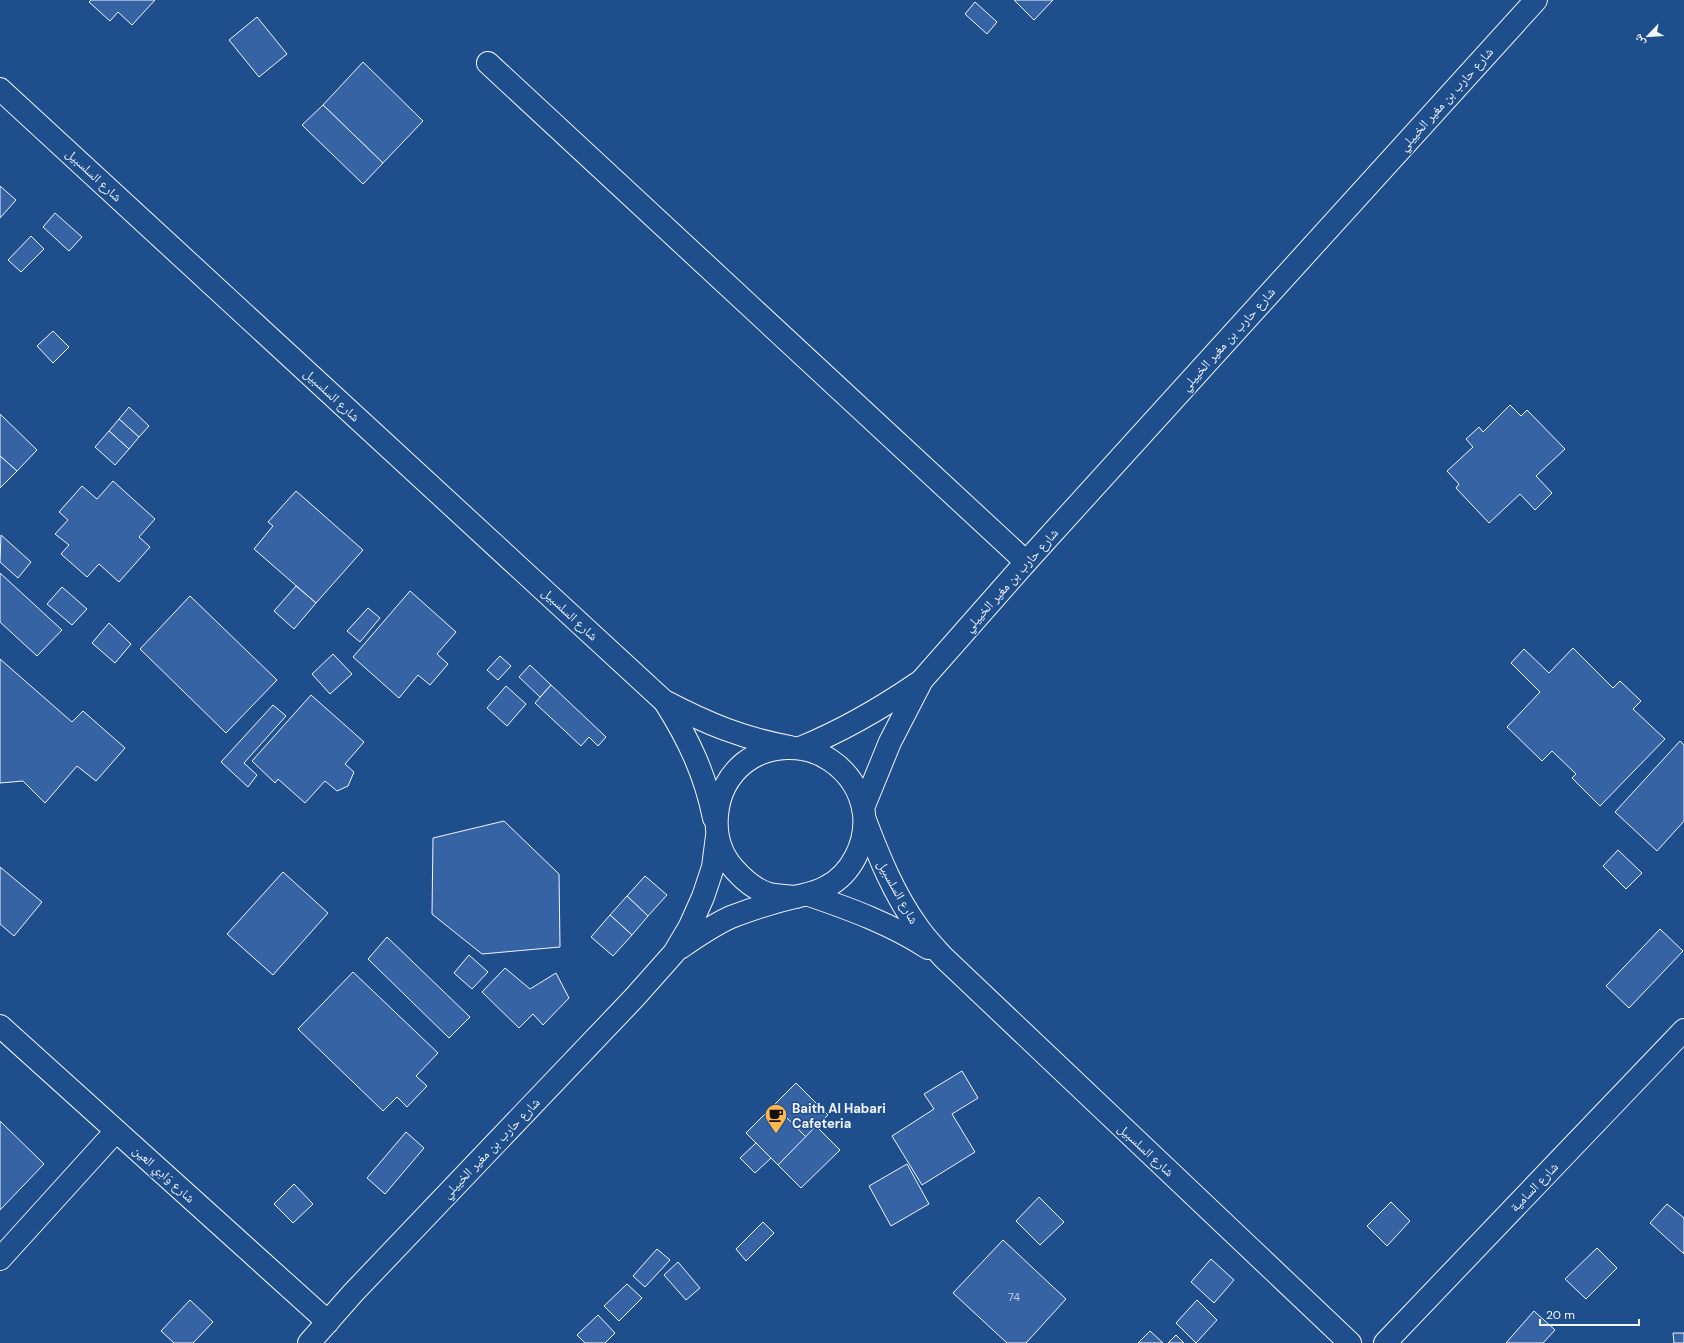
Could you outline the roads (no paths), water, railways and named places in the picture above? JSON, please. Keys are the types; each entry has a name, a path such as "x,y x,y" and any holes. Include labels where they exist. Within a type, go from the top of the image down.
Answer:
{"street":[{"name":"شارع حارب بن مغير الخييلي","path":"309,1343 353,1293 634,998 674,953 690,926 703,897 713,867 718,802 729,780 745,762 766,751 795,748 831,735 893,700 922,680 1526,3"},
{"path":"488,63 1026,562"},
{"name":"شارع السلسبيل","path":"0,89 664,701 694,717 725,730 757,741 822,755 842,768 856,786 879,858 896,893 917,927 943,957 1350,1343"},
{"name":"شارع حارب بن مغير الخييلي","path":"674,953 701,933 731,918 763,906 803,896 828,887 843,875 855,859 863,840 864,814 890,742 922,680"},
{"name":"شارع السلسبيل","path":"664,701 682,730 697,761 709,793 716,831"},
{"path":"716,831 727,861 745,882 769,894 803,896"},
{"name":"شارع السلسبيل","path":"803,896 879,921 912,937 943,957"},
{"name":"شارع وَادِي العين","path":"0,1026 328,1322"},
{"name":"شارع السامية","path":"1385,1343 1684,1030"},
{"path":"0,1258 116,1131"}],"place":[{"name":"Baith Al Habari Cafeteria","path":"776,1134"}]}
